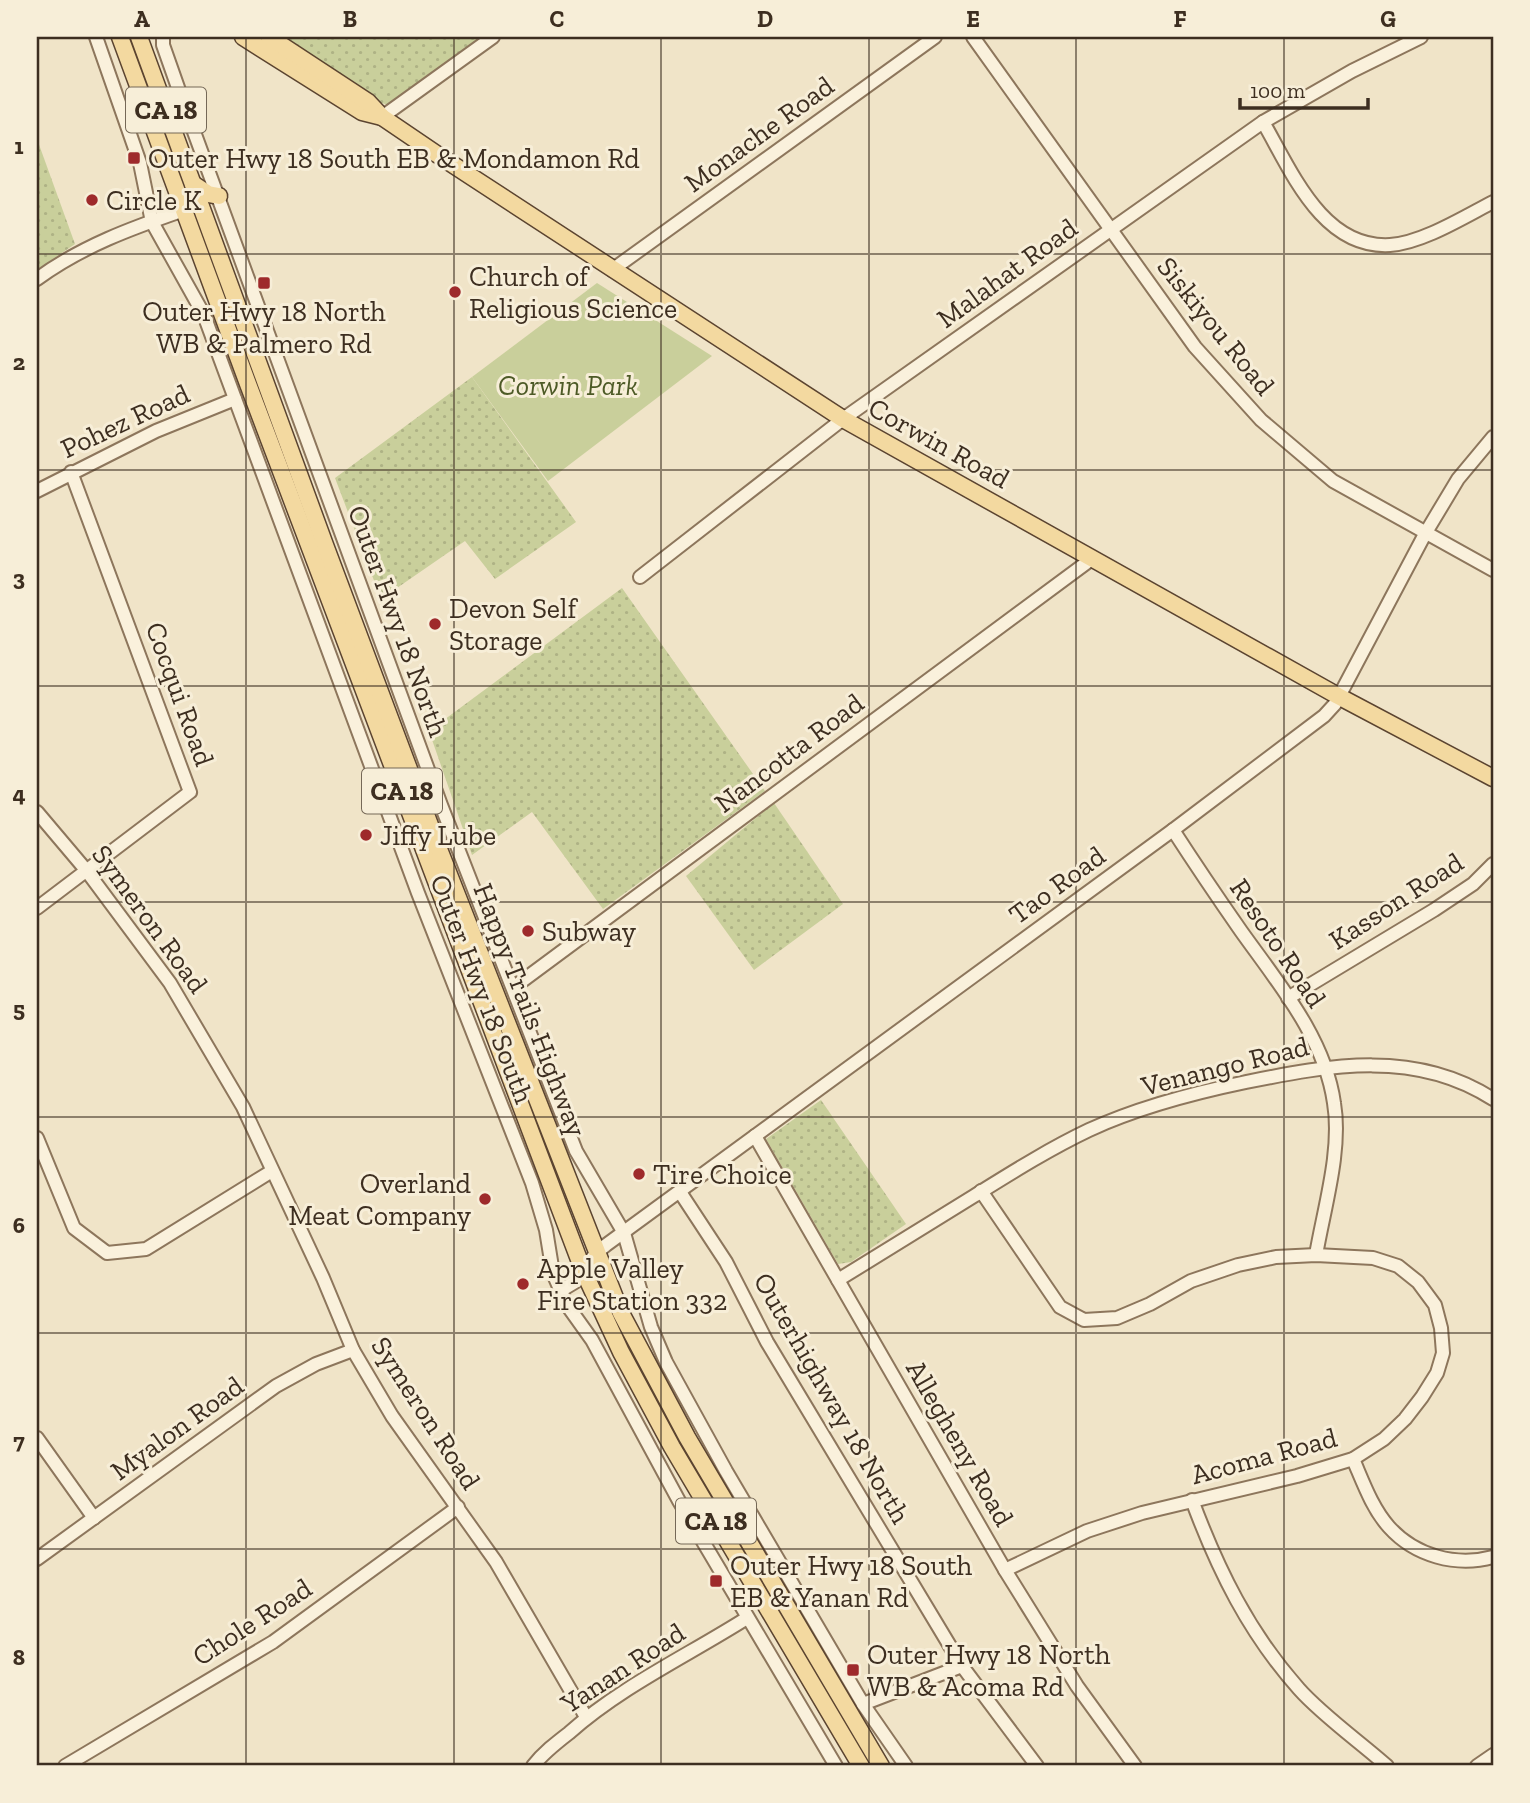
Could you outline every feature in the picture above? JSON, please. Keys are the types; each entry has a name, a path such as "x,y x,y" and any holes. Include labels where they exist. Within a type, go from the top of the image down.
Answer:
{"main road":[{"name":"Happy Trails Highway","path":"120,37 583,1270 621,1352 672,1447 861,1766"},
{"name":"Happy Trails Highway","path":"139,37 439,849 621,1313 687,1437 881,1766"},
{"name":"Corwin Road","path":"243,37 352,106 382,117"},
{"name":"Corwin Road","path":"269,37 368,102 382,117 843,419 1338,696 1493,778"},
{"path":"193,184 208,194 219,196"},
{"path":"184,210 198,218 232,292"}],"street":[{"name":"Outer Hwy 18 South","path":"96,37 140,163 152,222 204,315 418,893 541,1206 553,1273 560,1291 592,1340 665,1478 836,1766"},
{"name":"Outer Hwy 18 North","path":"163,37 163,45 175,79 441,805 576,1151 624,1233 651,1327 666,1362 726,1471 863,1704 905,1766"},
{"path":"382,117 494,37"},
{"name":"Monache Road","path":"612,270 935,37"},
{"name":"Siskiyou Road","path":"973,37 1195,347 1261,421 1333,481 1493,570"},
{"name":"Malahat Road","path":"640,577 843,419 1263,122 1352,71 1421,37"},
{"path":"1263,122 1309,200 1333,227 1359,242 1390,245 1429,234 1493,202"},
{"path":"37,279 82,250 184,210"},
{"name":"Pohez Road","path":"37,491 156,431 235,399"},
{"name":"Tao Road","path":"560,1291 575,1282 596,1253 1173,830 1324,716 1338,696 1425,534 1458,479 1493,437"},
{"name":"Cocqui Road","path":"37,908 190,792 71,472"},
{"name":"Nancotta Road","path":"514,987 1093,558"},
{"name":"Symeron Road","path":"37,812 86,870 170,983 243,1107 323,1278 353,1350 392,1416 496,1562 586,1717"},
{"name":"Resoto Road","path":"1173,830 1289,998 1325,1067 1335,1103 1335,1147 1316,1255"},
{"name":"Kasson Road","path":"1289,998 1434,910 1473,884 1493,864"},
{"name":"Venango Road","path":"838,1280 1038,1156 1091,1129 1183,1095 1325,1067 1361,1064 1404,1067 1450,1077 1493,1099"},
{"name":"Allegheny Road","path":"755,1136 1005,1570 1077,1686 1135,1766"},
{"path":"37,1138 74,1227 107,1253 146,1249 272,1171"},
{"name":"Acoma Road","path":"981,1191 1060,1307 1084,1320 1117,1318 1150,1304 1191,1281 1237,1265 1276,1257 1316,1255 1373,1258 1398,1266 1418,1282 1435,1305 1441,1328 1443,1353 1437,1373 1405,1419 1384,1439 1353,1459 1297,1476 1142,1513 1087,1531 1005,1570"},
{"name":"Outerhighway 18 North","path":"680,1192 726,1262 767,1342 962,1666 1037,1766"},
{"name":"Myalon Road","path":"37,1559 276,1386 316,1364 353,1350"},
{"path":"37,1438 94,1518"},
{"path":"1353,1459 1370,1497 1387,1525 1406,1543 1433,1556 1457,1561 1493,1557"},
{"path":"1192,1500 1210,1548 1233,1596 1265,1649 1301,1692 1387,1766"},
{"name":"Chole Road","path":"65,1766 273,1642 458,1507"},
{"name":"Yanan Road","path":"533,1766 586,1717 638,1682 747,1618"},
{"path":"863,1704 962,1666"},
{"path":"1477,1766 1493,1755"}],"green space":[{"path":"285,37 481,37 389,105 381,103 286,42"},
{"path":"37,139 75,244 37,270"},
{"name":"Corwin Park","path":"597,283 712,356 548,481 472,377"},
{"path":"472,377 576,522 495,579 465,541 381,599 335,478"},
{"path":"622,588 765,791 603,909 532,812 472,855 429,731"},
{"path":"774,803 843,904 754,970 686,876"},
{"path":"821,1100 906,1224 851,1262 838,1264 766,1139"}],"place":[{"name":"Outer Hwy 18 South EB & Mondamon Rd","path":"134,158"},
{"name":"Circle K","path":"92,200"},
{"name":"Outer Hwy 18 North WB & Palmero Rd","path":"264,283"},
{"name":"Church of Religious Science","path":"455,292"},
{"name":"Devon Self Storage","path":"435,624"},
{"name":"Jiffy Lube","path":"366,835"},
{"name":"Subway","path":"528,931"},
{"name":"Tire Choice","path":"639,1174"},
{"name":"Overland Meat Company","path":"485,1199"},
{"name":"Apple Valley Fire Station 332","path":"523,1284"},
{"name":"Outer Hwy 18 South EB & Yanan Rd","path":"716,1581"},
{"name":"Outer Hwy 18 North WB & Acoma Rd","path":"853,1670"}]}
